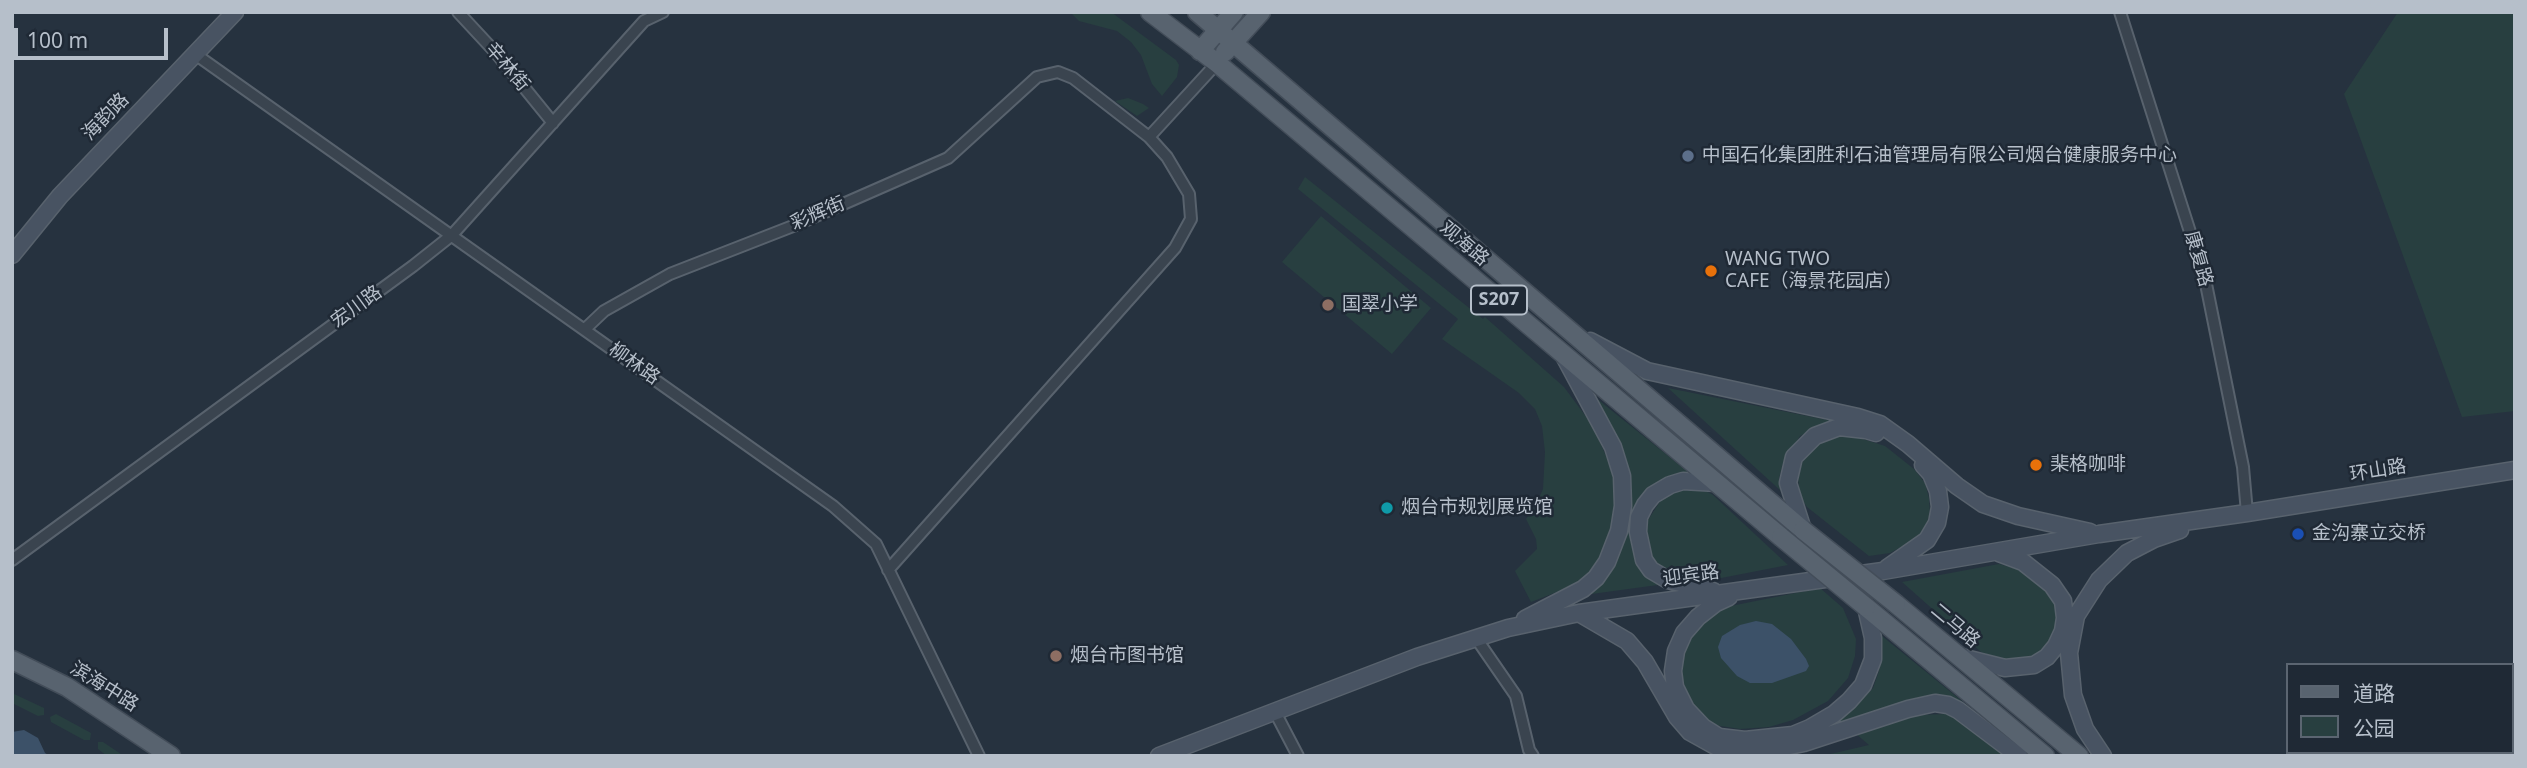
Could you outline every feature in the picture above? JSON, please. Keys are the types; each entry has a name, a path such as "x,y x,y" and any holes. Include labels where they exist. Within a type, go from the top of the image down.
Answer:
{"main road":[{"name":"海韵路","path":"12,255 60,196 235,12"},
{"name":"观海路","path":"1150,12 1217,63 1866,607"},
{"name":"S207","path":"1197,12 1233,43"},
{"path":"1200,51 1234,12"},
{"path":"1217,63 1262,12"},
{"name":"观海路","path":"1233,43 1572,331"},
{"path":"1572,331 1647,371 1880,424 1983,504 2018,516 2099,534"},
{"name":"S207","path":"1572,331 1803,530"},
{"path":"1508,628 1583,589 1596,578 1607,562 1619,531 1623,506 1622,476 1613,447 1562,354"},
{"path":"1803,530 1788,483 1794,457 1804,446 1815,436 1839,427 1866,430 1898,443 1931,474 1938,492 1940,508 1937,523 1927,540 1883,570"},
{"name":"环山路","path":"2247,513 2515,471"},
{"path":"1717,483 1683,481 1653,495 1639,517 1638,532 1644,560 1651,570 1668,580 1722,594"},
{"name":"迎宾路","path":"1159,756 1417,657 1508,628 1579,613 1883,570 2099,534 2247,513"},
{"path":"2103,756 2085,729 2073,695 2069,653 2076,616 2099,580 2127,552 2154,539 2212,519"},
{"name":"二马路","path":"1803,530 2080,756"},
{"path":"1958,656 2005,668 2034,665 2047,657 2063,631 2063,601 2052,585 2023,562 1996,552"},
{"path":"1747,589 1716,603 1698,617 1684,633 1676,651 1673,671 1675,687 1686,709 1703,727 1718,737 1745,740 1793,735 1834,714 1863,685 1869,673 1873,659 1873,638 1866,607"},
{"path":"1866,607 2045,756"},
{"path":"1579,613 1627,641 1645,662 1677,717 1690,732 1717,747 1744,751 1775,749 1804,743 1908,709 1935,703 1958,710 2019,756"},
{"name":"滨海中路","path":"12,660 67,687 171,756"}],"street":[{"name":"辛林街","path":"458,12 497,54 553,123"},
{"name":"宏川路","path":"12,560 402,275 452,235 645,21 663,12"},
{"name":"康复路","path":"2120,12 2206,279 2244,467 2247,513"},
{"name":"柳林路","path":"195,54 833,506 876,544 979,756"},
{"path":"888,570 1175,248 1191,219 1189,194 1167,157 1149,137 1217,63"},
{"name":"彩辉街","path":"585,330 604,311 670,274 793,226 948,158 1038,77 1058,72 1073,78 1149,137"},
{"path":"1476,638 1516,696 1529,750 1533,756"},
{"path":"1275,712 1298,756"}],"green space":[{"path":"1070,12 1111,12 1176,60 1179,65 1177,77 1162,96 1152,84 1141,55 1131,42 1117,31 1079,21"},
{"path":"2398,12 2515,12 2515,411 2462,417 2344,94"},
{"path":"1128,98 1149,108 1137,116 1115,101"},
{"path":"1305,177 1483,319 1485,317 1564,387 1593,426 1609,463 1616,489 1615,517 1603,553 1590,573 1570,587 1531,602 1515,571 1537,549 1536,539 1526,519 1543,489 1545,452 1542,426 1535,409 1519,393 1442,339 1458,319 1298,189"},
{"path":"1321,216 1431,308 1392,354 1282,262"},
{"path":"1668,388 1837,422 1817,427 1800,436 1783,463 1779,478 1781,491"},
{"path":"1596,398 1692,475 1677,476 1632,528 1665,584 1577,596 1590,586 1628,489 1619,439"},
{"path":"1853,436 1885,446 1914,469 1925,483 1930,514 1925,529 1914,540 1890,553 1869,556 1807,507 1800,497 1798,477 1805,454 1822,440"},
{"path":"1686,487 1699,487 1713,495 1788,565 1711,580 1689,580 1659,569 1648,549 1648,520 1661,500"},
{"path":"1999,564 2028,572 2039,579 2055,604 2058,617 2055,630 2041,653 2028,660 2001,661 1981,652 1902,582"},
{"path":"1820,588 1843,608 1856,639 1855,656 1848,678 1828,701 1793,720 1769,727 1740,729 1714,725 1696,712 1684,693 1679,677 1685,646 1694,630 1712,615 1731,606"},
{"path":"1882,636 1963,702 1948,698 1922,698 1815,735 1849,712 1873,688 1879,671"},
{"path":"12,693 44,708 44,715 38,716 12,703"},
{"path":"56,714 91,733 90,740 84,740 51,722 50,717"},
{"path":"1946,714 1968,725 2005,756 1822,756 1869,745 1855,733 1919,715"},
{"path":"98,742 103,742 124,756 107,756 98,749"}],"water":[{"path":"1756,621 1772,624 1791,639 1806,659 1809,666 1806,671 1772,683 1750,683 1737,676 1721,658 1718,647 1722,636 1740,625"},
{"path":"24,730 38,738 45,753 50,756 12,756 12,732"}],"place":[{"name":"中国石化集团胜利石油管理局有限公司烟台健康服务中心","path":"1688,156"},
{"name":"WANG TWO CAFE（海景花园店）","path":"1711,271"},
{"name":"国翠小学","path":"1328,305"},
{"name":"棐格咖啡","path":"2036,465"},
{"name":"烟台市规划展览馆","path":"1387,508"},
{"name":"金沟寨立交桥","path":"2298,534"},
{"name":"烟台市图书馆","path":"1056,656"}]}
